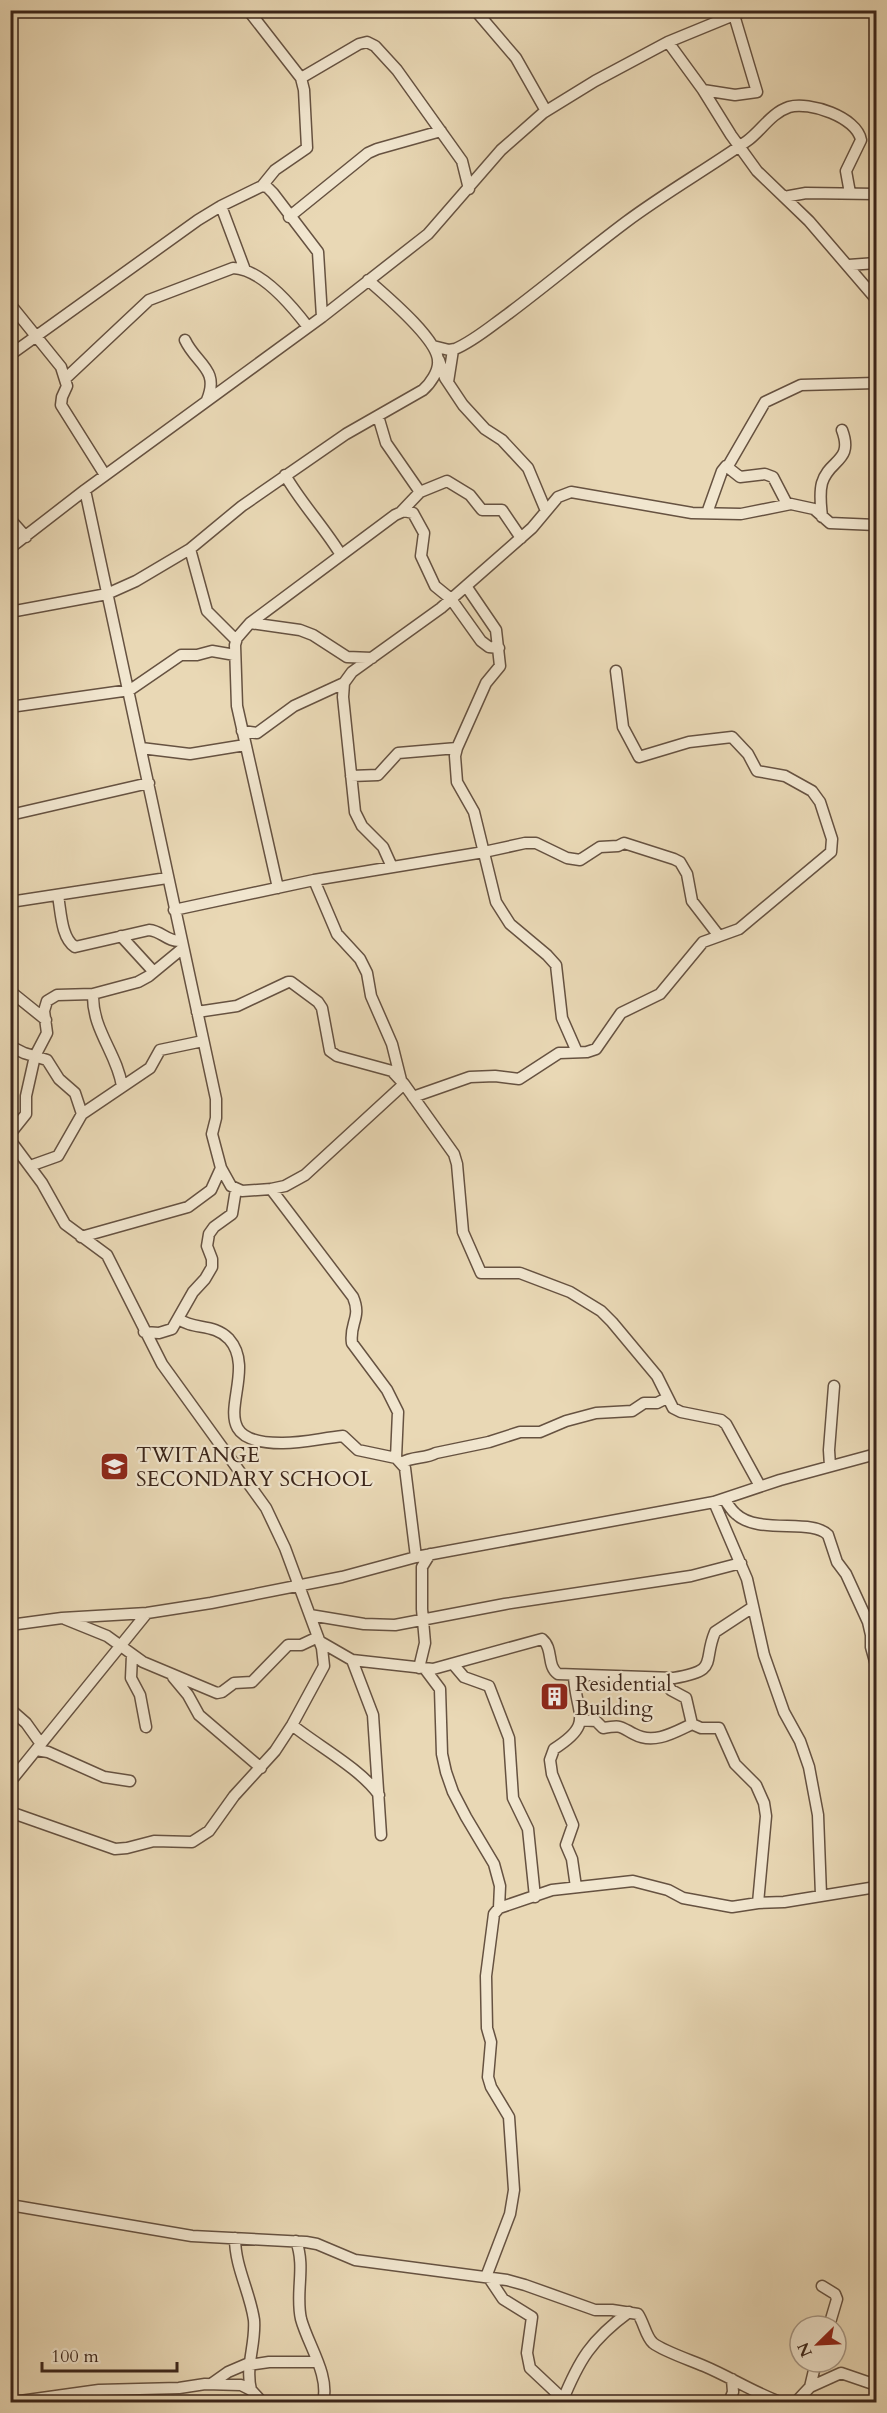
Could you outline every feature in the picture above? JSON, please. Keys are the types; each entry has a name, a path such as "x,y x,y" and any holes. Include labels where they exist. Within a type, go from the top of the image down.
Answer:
{"street":[{"path":"10,355 221,206 261,186 280,166 307,148 304,90 301,78 249,10"},
{"path":"475,10 516,58 546,111"},
{"path":"10,548 105,475 322,317 428,234 501,150 528,124 594,81 668,42 746,10"},
{"path":"703,90 735,95 757,92 734,15"},
{"path":"301,78 359,44 367,42 375,46 397,70 462,161 469,189"},
{"path":"668,42 757,171 809,221 876,300"},
{"path":"433,346 453,350 502,319 627,221 753,136 771,118 788,107 808,107 848,120 858,130 861,140 846,171 850,193"},
{"path":"289,217 368,153 377,148 441,131"},
{"path":"261,186 270,190 318,252 322,317"},
{"path":"784,197 800,193 876,194"},
{"path":"221,206 245,270"},
{"path":"849,266 876,263"},
{"path":"66,378 149,300 226,269 245,270 284,298 308,327"},
{"path":"368,280 406,315 433,346 448,382 463,405 484,429 502,440 528,468 546,511"},
{"path":"10,304 60,367 66,378 67,386 61,405 105,475"},
{"path":"185,340 190,352 203,363 210,374 211,386 207,400"},
{"path":"448,382 453,350"},
{"path":"10,612 107,594 136,581 190,549 242,506 285,475 346,434 423,390 434,374 438,358"},
{"path":"707,513 722,471 728,466 765,402 801,385 876,383"},
{"path":"378,416 384,439 420,492"},
{"path":"822,517 821,485 845,452 846,441 842,430"},
{"path":"728,466 740,477 760,474 773,477 787,504"},
{"path":"285,475 297,496 322,525 341,555"},
{"path":"278,888 235,698 236,640 250,623 401,512 420,492 447,482 470,495 482,510 502,510 521,538"},
{"path":"85,490 130,690 167,878 216,1099 216,1118 212,1134 220,1167 228,1183 236,1189 271,1190 285,1186 305,1175 402,1082"},
{"path":"242,730 257,733 294,706 344,683 352,672 466,586 521,538 562,494 571,492 675,510 707,513 741,514 787,504 811,508 830,523 876,525"},
{"path":"401,512 413,513 417,518 425,539 421,552 422,559 438,590 451,599 481,641 489,647 499,648"},
{"path":"10,519 26,537"},
{"path":"190,549 207,611 236,640"},
{"path":"466,586 495,626 500,666 486,683 457,748 455,756 457,782 474,812 496,902 504,918 556,965 562,1018 577,1052"},
{"path":"250,623 300,630 313,635 347,657 372,658"},
{"path":"10,707 130,690 176,656 197,656 212,651 235,655"},
{"path":"413,1097 473,1077 495,1076 518,1079 556,1054 596,1049 621,1013 660,994 700,945 739,929 831,852 832,839 820,802 812,791 785,776 757,771 748,754 732,737 689,742 639,757 623,727 616,671"},
{"path":"344,683 343,697 357,818 383,847 392,867"},
{"path":"141,748 190,754 245,745"},
{"path":"351,776 378,774 398,753 457,748"},
{"path":"10,815 149,783"},
{"path":"174,910 314,880 536,843 567,858 580,861 600,847 624,843 669,856 684,867 689,880 692,901 719,936"},
{"path":"10,902 167,878"},
{"path":"314,880 337,934 364,966 371,996 394,1051 402,1082"},
{"path":"58,896 66,934 71,945 79,947 142,930 156,930 170,941 182,944"},
{"path":"121,936 153,971"},
{"path":"10,1134 26,1114 26,1096 35,1056 47,1036 45,1006 52,997 93,994 138,982 182,944"},
{"path":"197,1012 237,1006 283,983 291,982 318,1002 322,1008 330,1051 337,1056 388,1069 402,1082 456,1159 462,1227 479,1271 486,1274 520,1273 570,1292 601,1311 652,1371 673,1408 724,1422 760,1486"},
{"path":"10,991 46,1020"},
{"path":"93,994 93,1009 101,1034 117,1067 122,1086"},
{"path":"30,1166 57,1156 63,1150 74,1124 82,1114 154,1065 160,1050 203,1041"},
{"path":"10,1046 18,1051 47,1060 59,1079 75,1093 82,1114"},
{"path":"10,1140 42,1183 65,1224 106,1255 144,1332 180,1390 266,1508 285,1548 319,1639 324,1666 292,1725 261,1768 234,1796 209,1831 192,1842 154,1841 115,1849 10,1812"},
{"path":"81,1236 189,1207 211,1190 220,1167"},
{"path":"144,1332 166,1332 172,1329 193,1292 205,1279 212,1267 213,1259 207,1246 209,1233 232,1214 236,1189"},
{"path":"271,1190 353,1297 358,1311 351,1337 352,1343 387,1390 398,1412 399,1461 406,1475 416,1557"},
{"path":"179,1318 188,1325 204,1326 229,1339 238,1362 238,1390 232,1412 234,1423 241,1433 256,1439 284,1443 343,1436 358,1450 399,1461 429,1457 447,1450 489,1442 515,1433 540,1432 566,1421 596,1413 632,1411 644,1403 661,1402 666,1398"},
{"path":"830,1466 834,1386"},
{"path":"10,1625 62,1618 147,1613 211,1604 364,1572 430,1554 719,1500 760,1486 876,1454"},
{"path":"719,1500 747,1579 764,1654 784,1712 806,1756 814,1786 818,1815 821,1895"},
{"path":"719,1500 745,1520 774,1526 817,1528 828,1535 837,1562 846,1574 868,1622 876,1665"},
{"path":"430,1554 422,1567 425,1647 422,1668 440,1689 442,1754 446,1772 462,1809 494,1864 500,1886 499,1908"},
{"path":"310,1615 381,1626 505,1604 691,1576 741,1563"},
{"path":"319,1639 352,1660 441,1668 542,1639 548,1646 551,1667 555,1672 574,1676 664,1678 690,1675 704,1668 709,1663 715,1632 753,1607"},
{"path":"10,1782 147,1613"},
{"path":"62,1618 96,1630 132,1655 171,1674 220,1693 231,1683 252,1682 290,1644 301,1645 319,1639"},
{"path":"132,1655 131,1678 140,1695 146,1727"},
{"path":"352,1660 373,1714 381,1835"},
{"path":"453,1664 464,1677 489,1686 509,1738 513,1798 528,1828 535,1897"},
{"path":"171,1674 188,1695 199,1715 261,1768"},
{"path":"574,1676 580,1720 575,1734 554,1749 550,1760 552,1774 572,1820 572,1829 567,1837 566,1845 572,1859 576,1887"},
{"path":"664,1678 670,1690 686,1698 693,1724"},
{"path":"10,1709 26,1723 38,1748 104,1777 130,1781"},
{"path":"580,1720 596,1721 600,1727 621,1726 636,1735 658,1738 693,1724 701,1728 719,1728 735,1764 756,1785 764,1803 766,1827 758,1903"},
{"path":"292,1725 356,1771 379,1795"},
{"path":"488,2277 510,2214 513,2190 509,2117 488,2077 491,2042 487,2028 486,1976 494,1914 499,1908 552,1890 640,1881 683,1898 732,1907 784,1902 876,1887"},
{"path":"10,2205 155,2232 317,2244 355,2260 488,2277 525,2285 595,2310 638,2314 645,2323 650,2340 657,2346 780,2403"},
{"path":"235,2238 240,2273 253,2316 255,2331 249,2364 251,2390"},
{"path":"296,2241 300,2254 300,2315 324,2382 323,2403"},
{"path":"488,2277 503,2299 532,2318 527,2353 530,2368 562,2401 579,2361 613,2323 628,2312"},
{"path":"822,2286 835,2294 837,2299 833,2314"},
{"path":"211,2384 228,2372 249,2364 316,2361"},
{"path":"796,2403 810,2387 841,2373 876,2385"},
{"path":"810,2387 813,2374"},
{"path":"729,2403 733,2392 732,2379"},
{"path":"13,2403 99,2390 151,2390 211,2384 241,2385 251,2390 262,2403"}],"place":[{"name":"TWITANGE SECONDARY SCHOOL","path":"115,1467"},
{"name":"Residential Building","path":"554,1696"}]}
